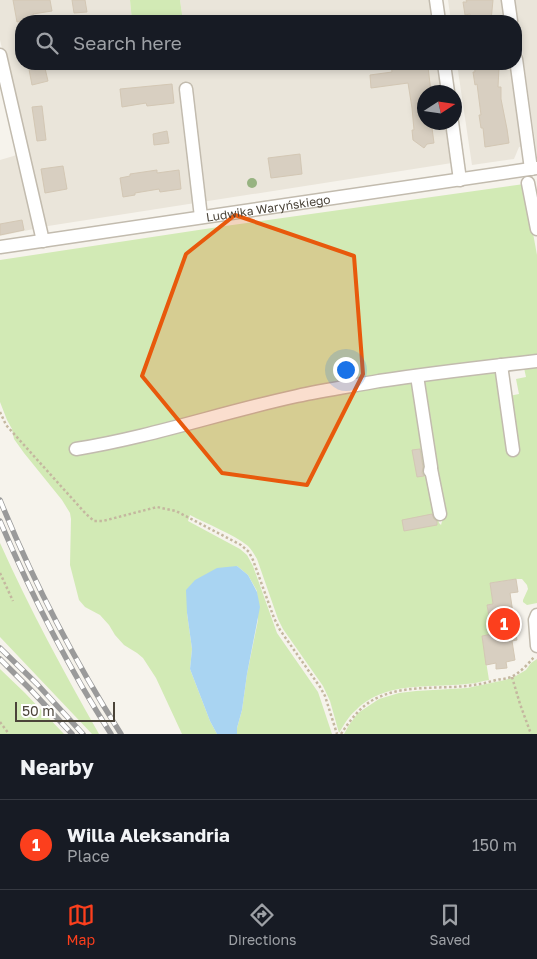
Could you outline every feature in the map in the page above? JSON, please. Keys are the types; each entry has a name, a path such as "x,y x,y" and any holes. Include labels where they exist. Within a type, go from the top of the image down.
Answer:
{"street":[{"path":"436,0 437,15"},
{"path":"508,0 510,15"},
{"path":"0,54 43,241"},
{"path":"445,70 447,85"},
{"path":"518,70 534,169"},
{"path":"186,88 202,218"},
{"path":"453,130 460,180"},
{"name":"Ludwika Waryńskiego","path":"0,247 534,169"},
{"path":"528,183 534,196 537,229"},
{"path":"76,449 123,440 256,405 334,388 537,361"},
{"path":"501,365 513,450"},
{"path":"417,376 431,470 440,514"},
{"path":"537,615 535,620 537,646"}],"path":[{"path":"0,412 6,425 94,521 103,521 158,507 176,511 241,545 249,552 254,560 274,618 280,630 325,696 337,734"},
{"path":"0,573 13,601"},
{"path":"341,734 357,712 378,697 400,691 467,686 512,677 524,667 537,651"},
{"path":"512,677 531,734"},
{"path":"0,722 9,734"}],"highlighted area":[{"path":"235,215 354,256 363,374 307,485 222,473 142,376 186,254"}],"shaded area":[{"path":"0,0 130,0 131,15 15,15 15,70 439,70 441,85 417,85 417,130 447,130 452,163 48,226 0,236 0,160 27,152 0,40"},
{"path":"180,0 430,0 432,15 182,15"},
{"path":"448,0 502,0 504,15 450,15"},
{"path":"515,0 537,0 537,155 522,49 522,15 517,15"},
{"path":"458,70 512,70 523,146 519,147 514,159 472,165 462,98 462,85 460,85"}],"green space":[{"path":"130,0 180,0 182,15 131,15"},
{"path":"524,184 537,255 537,356 251,410 415,381 430,475 439,523 441,525 443,518 421,380 499,369 509,396 519,394 516,379 526,377 524,368 537,364 537,603 527,605 523,602 528,589 522,579 490,583 493,604 487,606 490,625 501,633 482,636 489,680 469,684 422,686 393,690 366,701 346,721 339,733 330,701 323,686 278,619 257,559 252,551 235,537 190,515 188,521 240,549 247,555 253,566 277,633 318,692 332,734 237,734 258,620 257,591 248,575 237,566 187,613 192,649 190,669 217,734 182,734 156,678 143,658 124,645 100,615 85,607 79,600 70,565 70,513 14,439 12,429 0,402 0,260"},
{"path":"0,543 47,640 99,734 92,734 0,637"},
{"path":"537,659 537,734 344,734 358,713 379,699 399,693 467,688 505,680 526,670"},
{"path":"0,669 25,693 64,734 0,734"}],"water":[{"path":"237,566 248,575 257,592 260,607 237,734 217,734 190,669 192,649 186,590 195,580 217,568"}],"building":[{"path":"13,0 50,0 52,11 33,15 16,15"},
{"path":"72,0 85,0 87,12 74,13"},
{"path":"466,0 493,0 492,15 465,15 463,2 467,2"},
{"path":"29,70 45,70 48,81 32,85"},
{"path":"392,70 428,70 430,85 417,85 417,130 432,130 434,143 427,144 424,148 413,140 412,130 414,130 408,83 371,88 370,75 392,72"},
{"path":"475,70 499,70 498,87 501,87 501,99 509,143 485,147 483,128 481,128 479,115 481,115 477,84 475,85 473,72 475,72"},
{"path":"172,84 174,103 147,106 146,103 122,107 120,89"},
{"path":"42,106 46,140 37,141 32,107"},
{"path":"167,131 169,143 154,145 153,134"},
{"path":"300,154 302,174 271,178 268,158"},
{"path":"63,166 67,189 45,193 41,169"},
{"path":"157,170 157,173 179,170 181,189 160,192 159,189 123,197 120,178 130,176 130,174"},
{"path":"22,220 24,230 0,235 0,224"},
{"path":"420,449 422,473 424,476 417,477 412,450"},
{"path":"432,514 437,521 437,525 404,531 402,520"},
{"path":"516,579 518,592 510,593 517,640 512,641 515,660 506,662 507,668 496,669 496,663 486,665 482,636 492,634 487,605 493,604 490,583"}],"railway":[{"path":"0,500 55,620 121,734"},
{"path":"0,521 24,576 51,630 111,734"},
{"path":"0,648 37,684 83,734"},
{"path":"0,659 72,734"}],"place":[{"name":"Willa Aleksandria","path":"504,624"}]}
